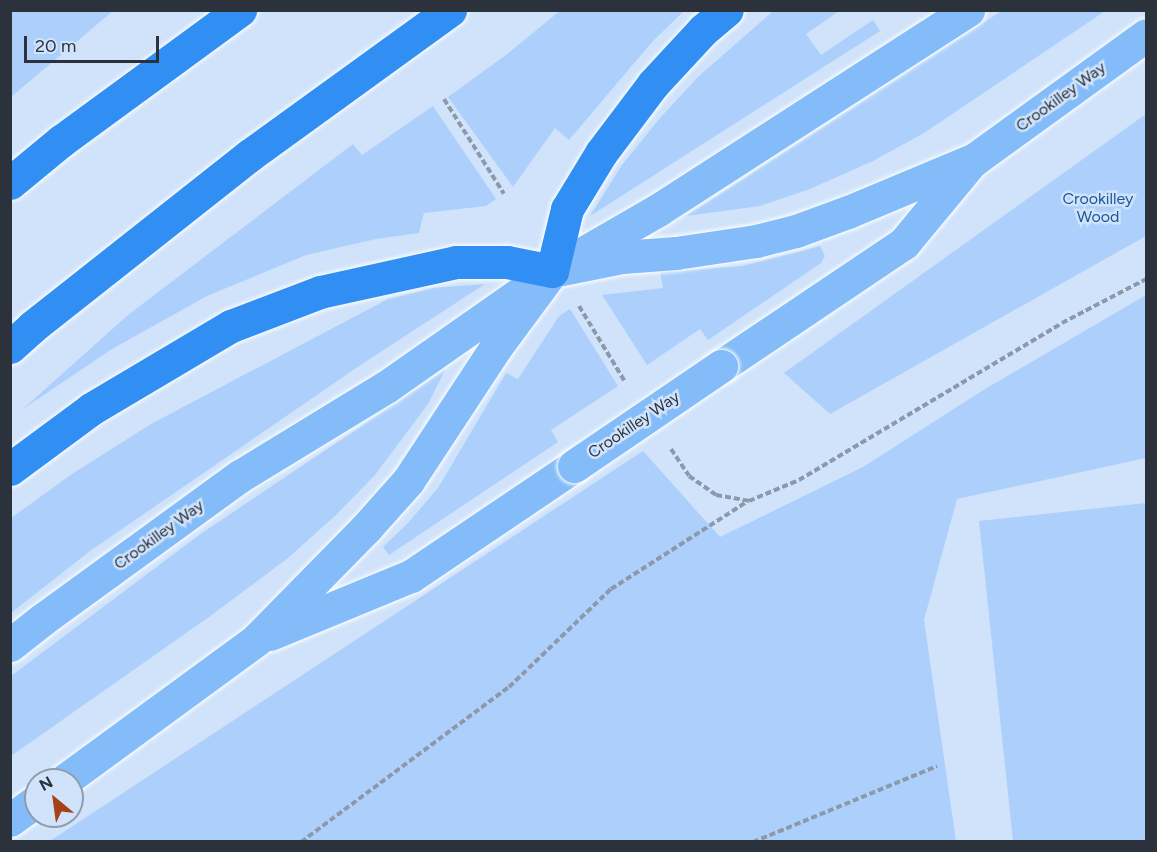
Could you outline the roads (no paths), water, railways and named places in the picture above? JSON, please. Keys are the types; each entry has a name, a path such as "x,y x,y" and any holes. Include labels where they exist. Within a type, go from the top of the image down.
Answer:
{"highway":[{"path":"10,183 61,141 240,10"},
{"path":"10,346 250,155 450,10"},
{"path":"10,469 91,409 231,326 320,291 456,262 507,262 552,271 567,209 601,153 653,84 703,30 727,10"}],"main road":[{"name":"Crookilley Way","path":"10,645 240,476 386,387 552,271 658,210 968,10"},
{"name":"Crookilley Way","path":"81,768 256,640 408,481 496,347 552,271 622,257 676,253 756,241 796,231 975,159 1146,36"},
{"name":"Crookilley Way","path":"256,640 411,576 904,243 975,159"},
{"path":"10,820 24,810"}],"park label":[{"name":"Crookilley Wood","path":"1098,208"}]}
